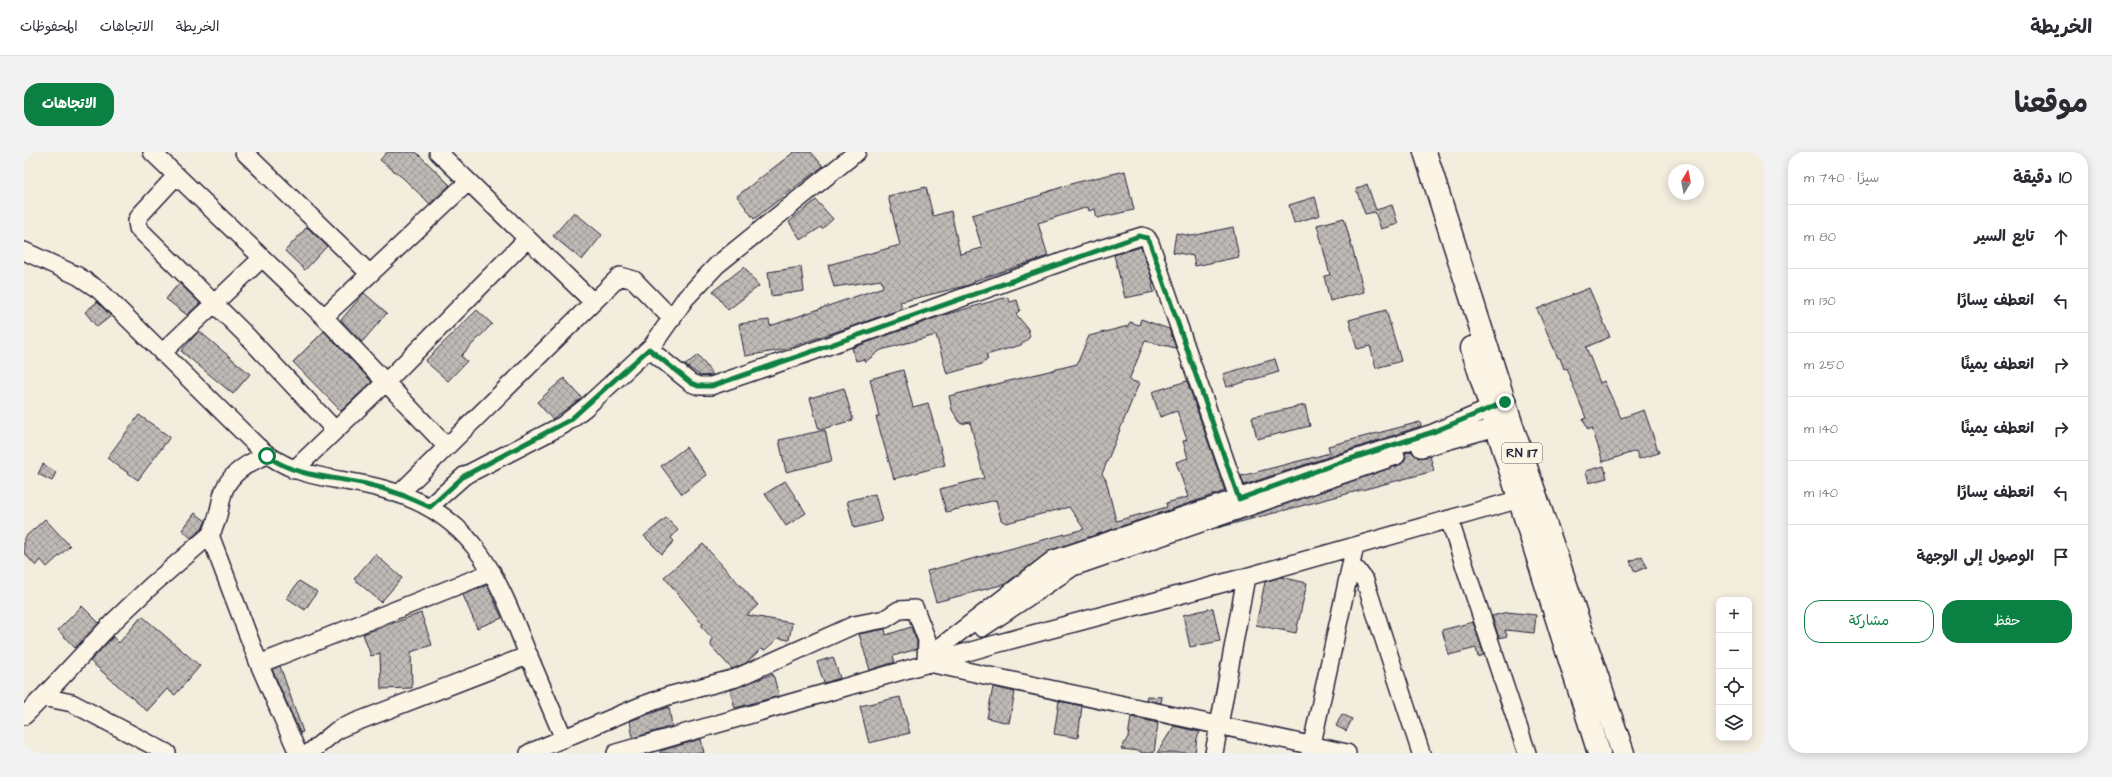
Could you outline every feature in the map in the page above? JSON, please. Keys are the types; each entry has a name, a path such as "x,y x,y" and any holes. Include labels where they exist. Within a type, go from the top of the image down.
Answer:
{"main road":[{"name":"RN 117","path":"1411,152 1501,415 1623,753"},
{"name":"RN 117","path":"1425,152 1501,415 1520,498 1599,753"}],"street":[{"path":"152,152 324,317 387,381 447,447"},
{"path":"244,152 370,274"},
{"path":"438,152 593,302"},
{"path":"430,507 464,476 570,420 649,349 660,337 698,284 717,264 856,152"},
{"path":"176,176 140,215 137,221 138,228 215,304 335,430"},
{"path":"324,317 468,182"},
{"path":"649,349 691,383 698,386 712,386 1094,251 1142,236 1147,238 1150,243 1241,504"},
{"path":"294,470 387,381 527,239"},
{"path":"24,251 88,282 107,298 267,456 294,470 366,484 400,494 430,507 449,520 464,534 480,553 492,572 508,605 564,739"},
{"path":"162,352 215,304 262,258"},
{"path":"400,494 617,278 626,276 640,284 672,319"},
{"path":"929,663 939,648 1054,559 1070,561 1241,504 1341,462 1433,432 1501,415"},
{"path":"24,716 113,622 152,585 210,535 214,527 227,484 245,467 267,456"},
{"path":"616,753 929,663 1246,577 1520,498"},
{"path":"1449,519 1527,753"},
{"path":"210,535 259,664 298,753"},
{"path":"1311,749 1355,546"},
{"path":"1351,567 1358,571 1365,581 1421,753"},
{"path":"259,664 492,572"},
{"path":"1214,753 1246,577"},
{"path":"529,753 638,707 668,696 736,678 841,631 866,622 885,618 899,610 915,609 927,640 926,660 929,663 1220,725 1311,749 1347,753"},
{"path":"309,753 336,730 529,655"},
{"path":"43,697 72,703 168,753"}],"building":[{"path":"387,152 416,152 450,185 430,204 403,178 380,160"},
{"path":"794,152 811,152 823,166 754,219 737,196"},
{"path":"1125,171 1134,210 1097,218 1095,209 1089,211 1088,207 1038,223 1048,256 974,281 974,283 969,285 900,302 902,309 782,350 745,356 739,324 769,320 770,326 883,287 881,280 834,287 828,265 900,245 888,196 926,187 933,216 951,211 960,254 982,248 972,215 1042,195 1041,194 1074,183"},
{"path":"1367,184 1376,210 1392,205 1398,224 1381,229 1375,212 1365,214 1356,189"},
{"path":"1315,197 1320,215 1294,223 1289,205"},
{"path":"816,200 833,219 822,229 821,227 801,240 789,222"},
{"path":"574,212 602,235 582,260 553,236"},
{"path":"1344,218 1364,292 1330,301 1324,276 1330,275 1317,225"},
{"path":"307,227 327,246 305,270 285,251"},
{"path":"1233,227 1239,257 1195,266 1193,256 1173,252 1176,233 1192,236"},
{"path":"1141,247 1154,284 1152,284 1154,292 1125,298 1114,255"},
{"path":"744,267 759,286 728,310 713,291"},
{"path":"801,267 804,291 771,296 768,272"},
{"path":"179,283 200,303 187,315 166,299"},
{"path":"1589,288 1610,337 1586,347 1600,383 1604,381 1621,418 1644,410 1659,453 1639,459 1636,451 1603,462 1592,428 1588,430 1583,419 1586,418 1566,368 1564,369 1560,358 1558,358 1537,309"},
{"path":"364,293 387,313 362,342 341,320"},
{"path":"1007,297 1010,302 1017,300 1020,310 1016,314 1028,329 1030,337 1021,345 986,355 988,359 982,364 947,374 936,335 881,350 865,362 864,359 856,361 852,348 944,315"},
{"path":"97,302 111,316 97,327 85,312"},
{"path":"477,310 492,324 461,356 467,361 448,381 425,361"},
{"path":"1386,310 1401,361 1376,368 1370,346 1357,349 1349,320"},
{"path":"1141,319 1169,329 1176,348 1145,341 1129,380 1139,383 1102,474 1106,480 1116,521 1167,507 1166,503 1188,497 1176,462 1188,458 1183,441 1187,440 1177,411 1160,417 1152,392 1187,381 1225,491 1051,550 1005,584 936,602 927,571 1084,529 1069,507 1006,523 1001,520 996,500 946,512 940,489 984,478 970,422 961,424 952,410 949,396 1077,364 1089,336 1128,326 1130,322 1139,325"},
{"path":"199,331 250,374 233,394 181,351"},
{"path":"324,331 372,382 341,411 293,362"},
{"path":"698,355 713,375 701,376 685,365"},
{"path":"1275,359 1279,372 1227,387 1223,374"},
{"path":"903,370 913,407 928,403 945,465 894,479 876,417 879,416 870,379"},
{"path":"564,378 582,398 552,419 537,402"},
{"path":"844,388 853,420 819,430 810,398"},
{"path":"1305,405 1310,426 1257,439 1252,417"},
{"path":"139,415 170,437 138,480 107,458"},
{"path":"1420,422 1421,426 1244,485 1241,476 1330,453 1328,446"},
{"path":"825,430 832,461 786,472 779,440"},
{"path":"686,447 707,475 682,494 661,466"},
{"path":"1411,451 1418,458 1430,456 1434,471 1217,528 1399,465 1406,458 1405,453"},
{"path":"43,464 56,472 52,481 38,474"},
{"path":"1604,466 1607,478 1589,483 1586,471"},
{"path":"785,481 806,513 786,526 765,494"},
{"path":"875,494 882,521 854,528 847,501"},
{"path":"195,513 206,521 202,529 191,538 182,530"},
{"path":"666,518 678,530 671,538 674,541 662,554 644,536"},
{"path":"45,519 70,546 47,567 41,560 36,566 24,553 24,538"},
{"path":"703,544 758,605 747,615 792,623 789,640 778,638 765,650 761,649 746,663 732,669 711,646 712,638 701,626 703,624 664,577"},
{"path":"375,554 402,578 381,602 354,579"},
{"path":"1642,556 1647,567 1635,572 1630,561"},
{"path":"1281,577 1307,583 1296,633 1256,625 1265,582"},
{"path":"299,581 317,592 305,610 287,598"},
{"path":"487,585 502,618 477,628 463,595"},
{"path":"82,606 99,623 75,648 58,630"},
{"path":"1213,608 1220,641 1190,647 1183,615"},
{"path":"1507,612 1536,615 1534,633 1505,630 1507,636 1499,638 1492,616"},
{"path":"421,613 432,645 411,652 412,688 381,689 380,653 371,656 363,634"},
{"path":"142,616 200,666 175,695 167,689 147,711 90,661 113,637 119,643"},
{"path":"1473,622 1484,655 1478,657 1476,648 1449,655 1442,630"},
{"path":"911,627 917,642 917,649 893,656 895,662 870,670 859,634 885,629 886,635"},
{"path":"833,657 840,678 824,683 817,662"},
{"path":"280,666 303,732 300,733 272,669"},
{"path":"773,674 779,696 735,708 730,690"},
{"path":"993,687 1015,692 1009,723 987,718"},
{"path":"1147,696 1162,697 1161,703 1146,700"},
{"path":"900,697 910,733 869,743 860,706"},
{"path":"1059,701 1082,706 1078,738 1054,734"},
{"path":"669,707 672,726 633,738 630,721"},
{"path":"1342,714 1352,719 1346,731 1336,726"},
{"path":"1131,717 1158,723 1154,753 1141,753 1141,751 1121,749 1128,737"},
{"path":"1174,726 1200,732 1197,738 1195,753 1157,753"},
{"path":"701,739 704,753 660,753 660,751"}],"route":[{"path":"267,456 281,465 299,472 366,484 409,497 430,507 464,476 496,458 545,435 570,420 649,349 691,383 698,386 712,386 1139,236 1147,238 1150,243 1239,499 1341,462 1433,432 1505,402"}]}
